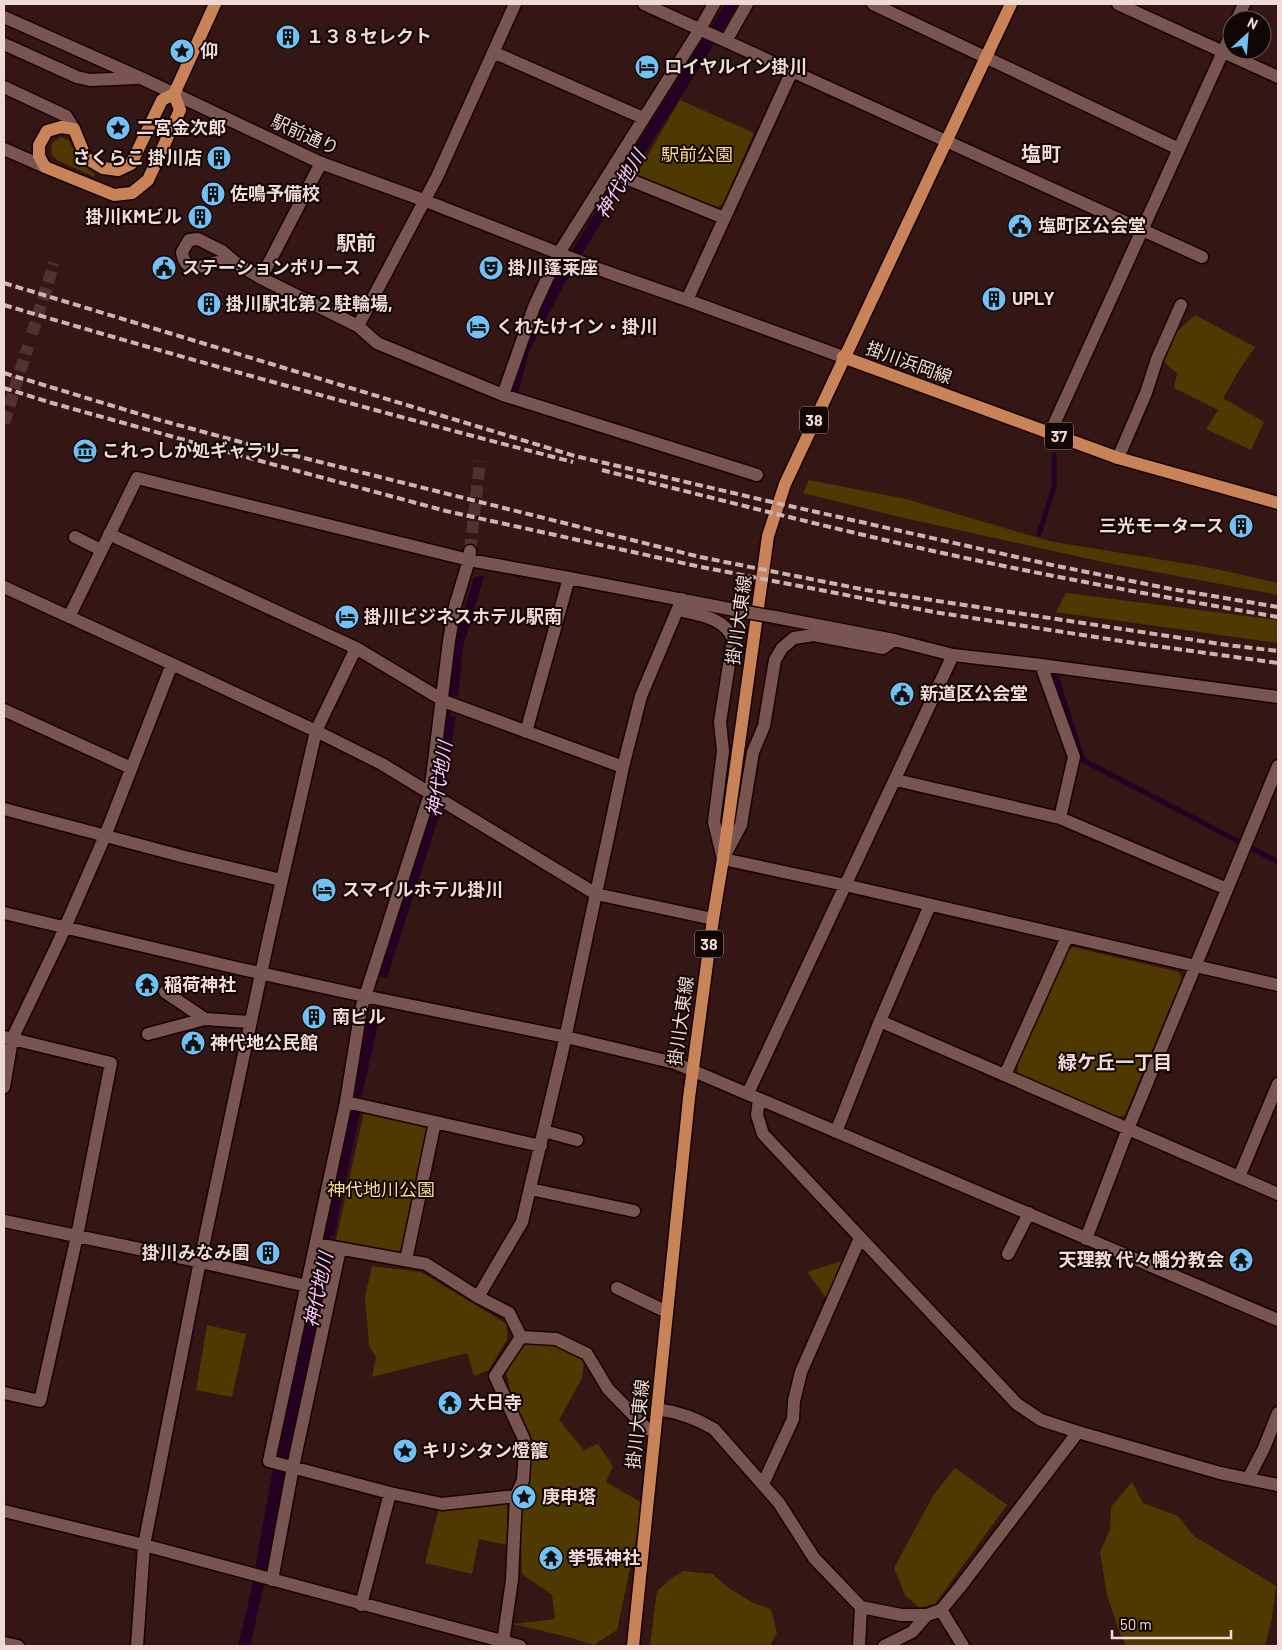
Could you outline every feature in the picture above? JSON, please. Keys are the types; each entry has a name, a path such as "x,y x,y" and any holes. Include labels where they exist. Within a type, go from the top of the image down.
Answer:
{"main road":[{"path":"174,94 180,110 148,180 132,192 114,195 45,167 39,156 39,145 47,131 61,127 74,129 86,158 103,168 118,170 131,164 162,100 174,94 215,4"},
{"name":"掛川浜岡線","path":"1011,4 844,357 1118,458 1278,503"},
{"name":"掛川大東線","path":"632,1646 692,1070 768,536 785,484 844,357"}],"street":[{"path":"358,326 426,201 515,4"},
{"path":"644,4 1202,257"},
{"path":"502,395 534,307 559,253 612,173 643,118 714,4"},
{"path":"726,40 746,4"},
{"path":"873,4 1179,149"},
{"path":"1118,4 1222,50"},
{"path":"4,17 141,78"},
{"path":"4,44 77,77 90,80 141,78"},
{"path":"493,52 643,118"},
{"path":"1050,433 1222,55"},
{"path":"1243,60 1278,77"},
{"path":"687,300 792,71"},
{"name":"駅前通り","path":"141,78 321,163 426,201 604,271 844,357"},
{"path":"4,87 66,116 74,129"},
{"path":"4,149 45,167"},
{"path":"261,278 321,163"},
{"path":"612,173 724,218"},
{"path":"236,263 261,278 358,326 377,343 502,395 757,475"},
{"path":"1118,458 1146,393 1156,359 1181,305"},
{"path":"69,616 137,478 680,604 775,617 894,640 953,655 1041,664 1278,697"},
{"path":"109,534 356,648 444,702 623,767"},
{"path":"75,537 101,550"},
{"path":"470,556 455,606 444,702 430,794 364,996 347,1102 318,1244 269,1461 390,1493 442,1504 516,1496"},
{"path":"526,732 569,578"},
{"path":"4,587 316,731 382,764 596,894 712,919"},
{"path":"680,604 719,621 730,630 733,639 720,722 723,751 714,822 723,859"},
{"path":"478,1297 522,1222 566,1036 623,767 641,696 680,604"},
{"path":"723,859 741,825 753,752 764,726 775,660 782,648 794,638 814,635 883,648 894,640"},
{"path":"137,1646 144,1545 200,1262 281,880 316,731 356,648"},
{"path":"953,655 896,780 844,885 754,1096 763,1134 1017,1404 1041,1420 1078,1432 1220,1472 1278,1485"},
{"path":"4,1087 8,1038 65,927 104,836 172,664"},
{"path":"1041,664 1074,757 1060,818"},
{"path":"4,710 131,768"},
{"path":"1086,1238 1128,1128 1278,766"},
{"path":"896,780 1060,818 1227,889"},
{"path":"4,809 281,880"},
{"path":"723,859 1278,985"},
{"path":"836,1132 880,1021 930,905"},
{"path":"4,913 364,996 566,1036 675,1063 1278,1320"},
{"path":"1005,1075 1067,937"},
{"path":"165,992 205,1018"},
{"path":"148,1034 205,1018 250,1022"},
{"path":"880,1021 1278,1194"},
{"path":"4,1393 40,1401 78,1236 111,1062 8,1038"},
{"path":"1239,1177 1278,1084"},
{"path":"347,1102 541,1146"},
{"path":"406,1260 435,1122"},
{"path":"544,1131 577,1140"},
{"path":"530,1189 634,1211"},
{"path":"1008,1254 1028,1213"},
{"path":"4,1221 307,1286"},
{"path":"763,1484 793,1419 794,1401 801,1372 860,1238"},
{"path":"318,1244 426,1264 478,1297 509,1313 521,1336"},
{"path":"272,1580 337,1248"},
{"path":"617,1288 667,1312"},
{"path":"521,1336 556,1339 587,1354 608,1389 647,1429 655,1430"},
{"path":"503,1642 512,1580 516,1496 523,1480 526,1450 524,1439 495,1376 521,1336"},
{"path":"657,1409 702,1421 714,1429 779,1503 814,1558 861,1607 901,1615 927,1615 940,1610 960,1587 1078,1432"},
{"path":"1248,1479 1264,1448 1278,1413"},
{"path":"361,1605 390,1493"},
{"path":"4,1511 144,1545 361,1605 520,1646"},
{"path":"859,1646 861,1607"},
{"path":"940,1610 963,1646"},
{"path":"884,1646 912,1632 927,1615"},
{"path":"4,1643 18,1646"}],"green space":[{"name":"駅前公園","path":"680,100 754,133 723,204 716,208 635,177"},
{"path":"61,137 68,140 81,162 95,174 94,177 57,160 51,154 52,143"},
{"path":"1195,315 1255,347 1223,398 1264,422 1251,450 1206,429 1218,410 1174,388 1177,373 1160,359 1166,342"},
{"path":"809,480 906,499 1049,541 1212,568 1278,583 1278,595 1108,563 904,518 803,493"},
{"path":"1066,593 1278,620 1278,643 1056,612"},
{"path":"1073,947 1179,972 1182,979 1125,1115 1118,1117 1018,1074 1017,1063 1067,951"},
{"name":"神代地川公園","path":"364,1112 424,1126 429,1132 404,1247 398,1252 336,1240"},
{"path":"842,1261 827,1299 807,1272"},
{"path":"372,1266 421,1272 507,1324 507,1339 489,1370 474,1376 467,1353 372,1377 376,1357 369,1346 365,1297"},
{"path":"207,1325 246,1334 232,1397 196,1390"},
{"path":"521,1337 556,1339 585,1354 582,1378 559,1420 584,1450 598,1444 613,1466 606,1482 642,1503 617,1630 594,1645 513,1624 555,1619 552,1595 522,1574 520,1519 531,1448 528,1432 513,1404 506,1371"},
{"path":"955,1468 1007,1505 935,1604 919,1608 905,1595 894,1568 934,1494"},
{"path":"1132,1482 1143,1503 1178,1516 1194,1536 1276,1586 1272,1618 1265,1646 1126,1646 1107,1595 1100,1552 1110,1530 1111,1507"},
{"path":"507,1500 507,1545 479,1539 472,1574 425,1563 439,1508"},
{"path":"683,1571 713,1574 727,1587 753,1603 771,1609 777,1633 770,1646 650,1646 657,1591"}],"water":[{"path":"725,4 738,4 614,201 562,288 529,352 518,393 509,390 523,345 553,283 603,199"},
{"path":"484,576 463,647 458,697 448,692 454,646 474,577"},
{"path":"456,716 445,790 436,783 445,717"},
{"path":"431,809 441,810 387,978 378,976"},
{"path":"368,1018 379,1020 362,1095 354,1093"},
{"path":"360,1112 334,1236 323,1232 350,1114"},
{"path":"319,1257 331,1259 269,1562 250,1646 238,1646 251,1592 273,1469"}],"waterway":[{"path":"1039,534 1054,487 1054,455"},
{"path":"1053,667 1083,760 1278,862"},
{"name":"神代地川","path":"447,723 452,689"},
{"name":"神代地川","path":"434,814 439,778"},
{"name":"神代地川","path":"353,1119 360,1088"},
{"name":"神代地川","path":"322,1263 330,1227"}],"tunnel":[{"path":"32,334 54,263"},
{"path":"4,423 28,346"},
{"path":"470,551 480,461"}],"railway":[{"path":"4,283 575,456 1052,565 1171,589 1278,607"},
{"path":"4,305 288,386 573,462"},
{"path":"4,373 156,419 248,444 700,557 866,590 1227,645 1278,651"},
{"path":"4,388 242,456 446,511 701,567 934,612 1278,663"},
{"path":"602,470 808,522 933,551 1105,586 1278,617"}],"place":[{"name":"１３８セレクト","path":"288,37"},
{"name":"仰","path":"182,51"},
{"name":"ロイヤルイン掛川","path":"647,67"},
{"name":"二宮金次郎","path":"118,128"},
{"name":"さくらこ 掛川店","path":"219,158"},
{"name":"佐鳴予備校","path":"213,194"},
{"name":"掛川KMビル","path":"200,217"},
{"name":"塩町区公会堂","path":"1020,226"},
{"name":"ステーションポリース","path":"164,268"},
{"name":"掛川蓬莱座","path":"491,268"},
{"name":"UPLY","path":"994,299"},
{"name":"掛川駅北第２駐輪場,","path":"209,304"},
{"name":"くれたけイン・掛川","path":"478,327"},
{"name":"これっしか処ギャラリー","path":"85,451"},
{"name":"三光モータース","path":"1241,526"},
{"name":"掛川ビジネスホテル駅南","path":"347,617"},
{"name":"新道区公会堂","path":"902,694"},
{"name":"スマイルホテル掛川","path":"324,890"},
{"name":"稲荷神社","path":"147,985"},
{"name":"南ビル","path":"314,1017"},
{"name":"神代地公民館","path":"193,1043"},
{"name":"掛川みなみ園","path":"268,1253"},
{"name":"天理教 代々幡分教会","path":"1241,1260"},
{"name":"大日寺","path":"450,1403"},
{"name":"キリシタン燈籠","path":"405,1451"},
{"name":"庚申塔","path":"524,1497"},
{"name":"挙張神社","path":"551,1558"}],"district":[{"name":"塩町","path":"1041,154"},
{"name":"駅前","path":"356,243"},
{"name":"緑ケ丘一丁目","path":"1115,1062"}]}
